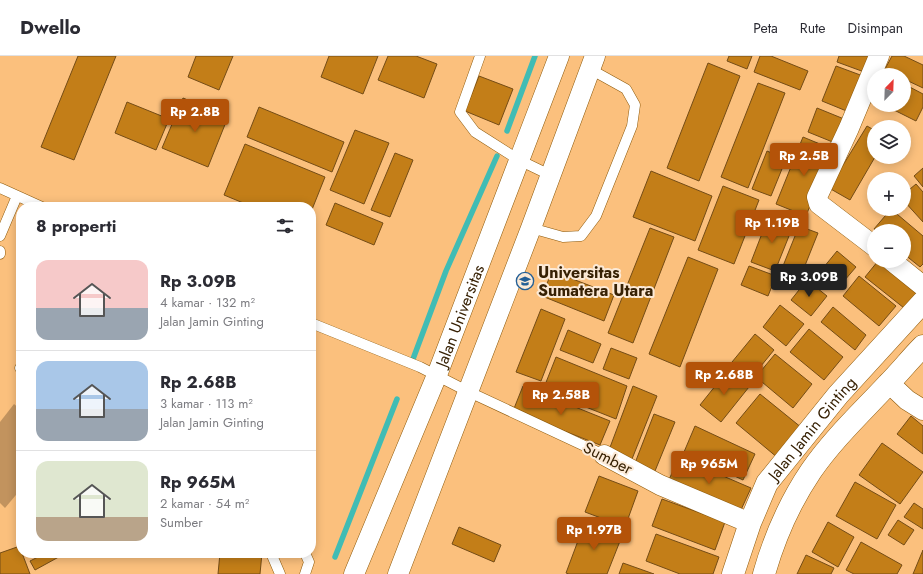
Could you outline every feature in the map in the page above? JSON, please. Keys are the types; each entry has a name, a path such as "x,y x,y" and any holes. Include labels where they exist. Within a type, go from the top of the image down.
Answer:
{"main road":[{"name":"Jalan Jamin Ginting","path":"733,574 750,523 768,483 838,395 923,302"},
{"name":"Jalan Jamin Ginting","path":"764,574 769,556 791,506 811,472 844,429 889,384 923,346"}],"street":[{"name":"Jalan Universitas","path":"354,574 436,375 559,56"},
{"path":"867,241 819,204 817,197 850,128 879,56"},
{"path":"398,574 593,62"},
{"path":"901,268 923,286"},
{"path":"889,384 907,400 923,410"},
{"name":"Sumber","path":"604,455 660,484 750,523"}],"lane":[{"path":"480,56 460,112 475,132 519,160 550,175"},
{"path":"531,228 563,238 581,236 596,216 632,126 635,105 626,89 593,62"},
{"path":"0,188 31,202"},
{"path":"0,236 17,196"},
{"name":"Sumber","path":"316,325 420,367 604,455"},
{"path":"273,558 280,574"},
{"path":"305,574 309,562 307,558"}],"shaded area":[{"path":"14,404 16,406 16,495 5,508 0,503 0,422"}],"building":[{"path":"78,56 116,56 74,160 41,147"},
{"path":"196,56 233,56 219,90 188,77"},
{"path":"329,56 378,56 363,94 321,77"},
{"path":"388,56 416,56 437,64 424,98 378,80"},
{"path":"729,56 752,56 747,69 727,61"},
{"path":"760,56 771,56 808,71 800,90 754,72"},
{"path":"839,56 874,56 869,68 867,68 867,73 837,62"},
{"path":"892,56 904,56 923,65 923,88 911,82 911,68 886,68"},
{"path":"708,63 740,76 699,181 667,168"},
{"path":"836,66 863,76 849,112 822,101"},
{"path":"479,76 513,89 499,125 465,111"},
{"path":"758,83 785,93 748,188 721,177"},
{"path":"911,88 923,94 923,107 916,121 898,112 911,112"},
{"path":"183,98 228,117 208,167 162,148"},
{"path":"127,102 169,119 156,150 115,133"},
{"path":"259,107 344,142 332,172 247,137"},
{"path":"817,108 849,121 840,145 808,132"},
{"path":"867,126 867,164 871,164 850,200 829,188"},
{"path":"355,130 389,143 364,204 330,190"},
{"path":"803,137 832,149 806,216 776,204"},
{"path":"245,144 325,177 315,202 241,202 224,195"},
{"path":"767,151 786,159 771,196 752,189"},
{"path":"395,153 413,160 390,217 371,210"},
{"path":"923,168 923,187 914,176"},
{"path":"651,171 712,196 695,241 633,217"},
{"path":"916,184 923,192 923,222 911,209 911,188"},
{"path":"723,186 759,200 734,264 698,250"},
{"path":"335,203 383,223 374,245 326,225"},
{"path":"885,216 899,216 909,224 878,224"},
{"path":"768,218 793,226 775,271 751,262"},
{"path":"799,226 818,233 802,273 783,266"},
{"path":"911,226 923,236 923,264 920,267 911,260"},
{"path":"650,228 674,237 633,343 608,333"},
{"path":"837,251 856,267 838,288 819,273"},
{"path":"688,257 718,269 680,367 649,354"},
{"path":"749,266 776,276 768,296 741,285"},
{"path":"872,268 890,268 918,291 904,308 865,277"},
{"path":"552,271 614,295 604,321 542,296"},
{"path":"859,276 896,306 879,326 843,296"},
{"path":"807,280 827,296 811,316 791,300"},
{"path":"780,305 804,324 786,346 763,327"},
{"path":"833,307 866,335 855,350 821,322"},
{"path":"541,309 565,319 541,381 516,372"},
{"path":"809,329 843,357 824,380 790,352"},
{"path":"568,330 601,344 593,363 560,350"},
{"path":"755,334 774,350 752,377 732,362"},
{"path":"611,348 637,358 629,379 603,369"},
{"path":"775,354 812,384 793,408 756,377"},
{"path":"556,357 627,386 616,419 543,390"},
{"path":"728,370 749,387 721,422 700,405"},
{"path":"523,386 610,421 600,445 513,411"},
{"path":"633,386 657,396 632,459 609,450"},
{"path":"760,394 802,428 778,458 736,423"},
{"path":"654,414 675,422 655,471 635,463"},
{"path":"911,416 923,426 923,454 897,434"},
{"path":"695,426 755,454 743,480 684,452"},
{"path":"882,443 923,472 900,504 859,475"},
{"path":"679,457 751,488 740,512 668,482"},
{"path":"599,476 638,491 625,527 585,512"},
{"path":"855,482 896,505 877,539 836,516"},
{"path":"662,499 725,522 715,550 652,526"},
{"path":"914,503 923,509 923,529 904,517"},
{"path":"898,520 914,530 904,545 888,535"},
{"path":"585,522 622,536 607,574 566,573"},
{"path":"828,522 854,537 838,567 812,552"},
{"path":"459,527 501,545 494,562 452,544"},
{"path":"656,534 719,557 713,574 680,574 646,561"},
{"path":"861,542 902,565 897,574 854,574 846,570"},
{"path":"16,547 16,558 24,558 30,574 0,574 0,553"},
{"path":"923,550 923,574 913,574"},
{"path":"806,555 834,568 831,574 797,574"},
{"path":"36,558 57,558 35,570 30,561"},
{"path":"220,558 262,558 260,574 218,574"},
{"path":"623,563 654,574 619,574"}],"waterway":[{"path":"507,131 535,56"},
{"path":"413,359 446,271 497,156"},
{"path":"335,557 397,399"}],"place":[{"name":"Universitas Sumatera Utara","path":"525,281"}]}
